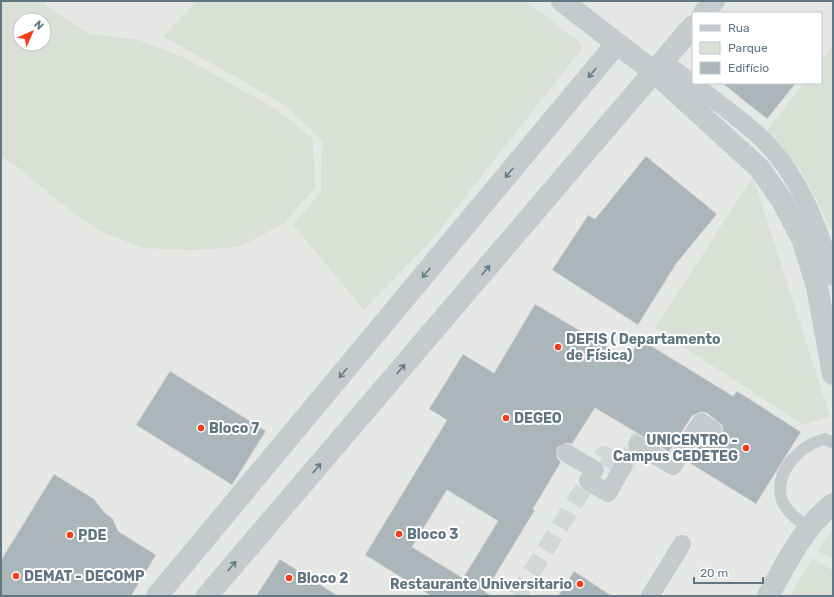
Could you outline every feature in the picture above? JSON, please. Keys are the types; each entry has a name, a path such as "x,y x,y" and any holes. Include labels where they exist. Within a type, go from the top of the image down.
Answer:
{"street":[{"path":"562,1 617,43 659,66 759,137 777,156 790,175 817,226 833,277"},
{"path":"705,12 714,1"},
{"path":"207,596 692,27"},
{"path":"157,596 617,43"},
{"path":"659,66 760,168 783,202 803,241 811,267 833,374"},
{"path":"637,445 673,466 701,422 713,430"},
{"path":"566,453 608,492 623,467"},
{"path":"768,596 803,536 825,510 833,504"},
{"path":"650,596 682,544"}],"lane":[{"path":"810,528 798,520 788,510 781,498 780,482 793,458 803,448 813,442 825,439 833,444"}],"shaded area":[{"path":"1,1 833,1 833,596 1,596"}],"green space":[{"path":"1,1 43,1 46,6 90,34 139,40 185,58 274,108 313,139 315,188 283,224 239,247 191,250 143,248 98,230 58,201 18,167 1,157"},
{"path":"197,1 526,1 584,46 429,243 364,310 293,225 321,192 322,140 285,105 163,36"},
{"path":"833,45 833,232 802,172 766,132 803,84 822,84 822,60"},
{"path":"753,177 830,416 803,425 655,328"},
{"path":"833,530 833,560 817,550"},
{"path":"813,558 833,571 833,596 790,596"}],"building":[{"path":"723,84 795,84 767,119"},
{"path":"646,156 717,214 676,264 638,325 552,270 588,215 595,219"},
{"path":"535,304 628,359 640,339 733,396 737,391 801,432 756,504 688,462 704,437 713,440 718,439 722,435 722,425 707,413 701,412 692,416 669,452 595,408 572,444 566,443 557,448 557,458 561,462 533,509 535,510 485,592 492,596 431,596 365,555 447,420 429,409 463,354 494,373","holes":["447,490 498,521 463,578 412,547"]},
{"name":"Bloco 7","path":"170,371 266,431 232,485 136,425"},
{"name":"PDE","path":"54,474 94,499 105,513 113,519 118,531 156,555 131,596 1,596 1,560"},
{"name":"Bloco 2","path":"280,559 338,596 256,596"},
{"name":"Restaurante Universitario","path":"574,571 612,596 558,596"}],"tunnel":[{"path":"517,596 604,455 623,467 642,436"}],"place":[{"name":"DEFIS ( Departamento de Física)","path":"558,347"},
{"name":"DEGEO","path":"506,418"},
{"name":"Bloco 7","path":"201,428"},
{"name":"UNICENTRO - Campus CEDETEG","path":"746,448"},
{"name":"Bloco 3","path":"399,534"},
{"name":"PDE","path":"70,535"},
{"name":"DEMAT - DECOMP","path":"16,576"},
{"name":"Bloco 2","path":"289,578"},
{"name":"Restaurante Universitario","path":"580,584"}]}
